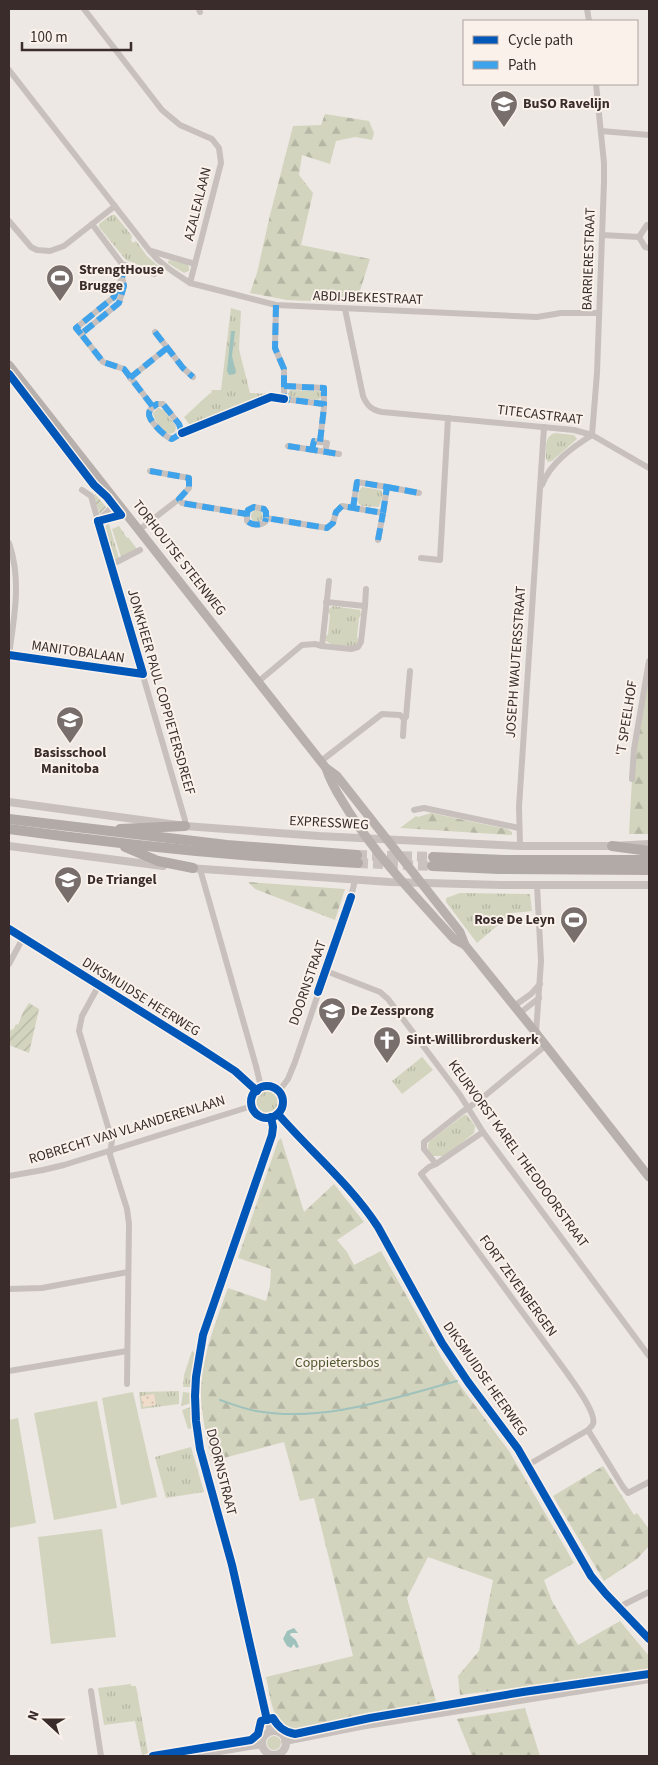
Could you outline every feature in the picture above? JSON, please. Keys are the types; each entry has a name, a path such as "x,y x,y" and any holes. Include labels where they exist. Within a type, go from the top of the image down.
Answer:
{"highway":[{"path":"9,820 227,846 357,859 261,858 115,843 9,829"},
{"path":"107,832 122,829 185,826"},
{"path":"115,843 158,861 196,869"},
{"path":"612,846 649,851"},
{"path":"649,860 432,862 499,869 649,870"}],"main road":[{"name":"TORHOUTSE STEENWEG","path":"9,365 324,764 336,776 460,932 465,945 649,1177"},
{"name":"TORHOUTSE STEENWEG","path":"324,764 330,781 367,839 400,881 454,939 465,945"}],"street":[{"name":"AZALEALAAN","path":"84,9 162,110 180,125 212,139 219,148 221,163 190,283"},
{"name":"ABDIJBEKESTRAAT","path":"9,70 149,250 172,272 190,283 276,305 537,317 561,313 599,313"},
{"name":"BARRIERESTRAAT","path":"592,435 599,313 604,163 596,85"},
{"path":"601,131 649,135"},
{"path":"9,222 31,247 44,251 56,250 64,246 115,206"},
{"path":"92,224 122,264 154,274"},
{"path":"639,237 646,225 649,225"},
{"path":"602,235 639,237"},
{"path":"639,237 645,247 649,248"},
{"path":"149,250 195,264"},
{"path":"126,266 122,277 124,286 119,304 80,334 103,362 124,369 153,407"},
{"path":"276,305 275,348 284,369 284,398 324,404"},
{"name":"TITECASTRAAT","path":"345,309 363,396 369,407 382,412 574,430 592,435 649,468"},
{"path":"154,332 183,368 193,377"},
{"path":"130,378 167,348"},
{"path":"284,386 324,388 320,442"},
{"path":"157,404 163,404 179,424 182,433 172,439 165,437 149,416 149,411 153,407 157,404"},
{"path":"421,558 440,560 448,418"},
{"name":"JOSEPH WAUTERSSTRAAT","path":"520,846 519,814 544,427"},
{"name":"JOSEPH WAUTERSSTRAAT","path":"539,499 543,482 552,468 581,442 592,435"},
{"path":"312,450 314,441 327,443 325,452"},
{"path":"288,446 339,454"},
{"path":"139,530 179,499 189,488 189,478 150,471"},
{"path":"353,508 357,482 419,493"},
{"path":"378,540 387,487"},
{"name":"JONKHEER PAUL COPPIETERSDREEF","path":"82,490 90,496 98,521 185,820 185,826"},
{"path":"179,499 182,503 247,514"},
{"path":"98,521 117,502"},
{"path":"266,518 326,528 332,525 338,509 342,506 383,513"},
{"path":"254,507 264,509 266,518 265,522 259,525 250,523 246,517 250,508 254,507"},
{"path":"98,521 126,513"},
{"path":"9,543 17,598 9,655"},
{"path":"111,565 140,550"},
{"path":"322,646 329,581"},
{"path":"259,681 302,645 315,644 351,649 358,647 361,642 366,590"},
{"path":"326,602 365,606"},
{"name":"MANITOBALAAN","path":"9,655 143,674"},
{"name":"'T SPEELHOF","path":"632,778 634,748 649,661"},
{"path":"403,736 410,672"},
{"path":"324,764 382,714 400,716 404,719"},
{"name":"EXPRESSWEG","path":"9,802 185,826 367,839 520,846 649,844"},
{"path":"414,810 424,808 519,828"},
{"path":"9,846 196,869 355,880 537,885 649,885"},
{"path":"196,869 256,1066 259,1089"},
{"name":"DOORNSTRAAT","path":"279,1091 291,1072 355,880"},
{"path":"536,1033 540,984 541,928 537,885"},
{"name":"DIKSMUIDSE HEERWEG","path":"9,929 236,1071 259,1089"},
{"path":"9,964 24,938"},
{"name":"KEURVORST KAREL THEODOORSTRAAT","path":"326,971 384,994 469,1107 484,1132 649,1356"},
{"path":"517,1009 540,984"},
{"path":"100,986 82,1016 78,1031 112,1140 110,1155 127,1209 129,1224 127,1384"},
{"path":"517,1009 539,998"},
{"path":"436,1164 424,1150 424,1142 546,1046"},
{"path":"252,1106 252,1097 259,1089 270,1086 279,1091 283,1100 281,1110 274,1115"},
{"name":"DIKSMUIDSE HEERWEG","path":"252,1106 261,1116 274,1115 341,1180 366,1209 447,1351 505,1429 528,1465 591,1575 606,1594 649,1639"},
{"name":"ROBRECHT VAN VLAANDERENLAAN","path":"9,1176 43,1170 252,1106"},
{"name":"DOORNSTRAAT","path":"270,1732 232,1564 200,1449 195,1396 202,1340 272,1135 274,1115"},
{"name":"FORT ZEVENBERGEN","path":"484,1132 421,1174 578,1389 594,1418 593,1424 588,1430"},
{"path":"9,1289 42,1288 128,1272"},
{"path":"9,1370 127,1351"},
{"path":"528,1465 588,1430 628,1493 649,1482"},
{"path":"619,1607 649,1592"},
{"path":"285,1741 360,1726 649,1679"},
{"path":"91,1691 102,1756"},
{"path":"270,1732 280,1733 285,1741 283,1750 276,1755 267,1752 262,1744 264,1737 270,1732"},
{"path":"190,1756 262,1744"}],"green space":[{"path":"325,114 369,121 374,133 372,140 355,137 336,141 330,164 302,155 299,175 313,193 301,245 370,259 356,303 287,300 250,293 257,273 293,126 321,125"},
{"path":"111,215 115,215 132,236 131,240 133,243 136,241 147,256 163,270 155,273 155,271 126,260 99,227 99,224"},
{"path":"170,260 187,264 189,271 184,273 168,263"},
{"path":"231,308 241,311 239,349 250,393 279,394 278,400 272,399 194,431 184,417 212,392 211,390 221,390"},
{"path":"290,390 319,391 321,392 321,398 318,400 290,397 288,394"},
{"path":"158,408 164,410 176,426 175,432 167,433 157,422 153,413"},
{"path":"555,433 574,435 577,439 552,461 548,462 546,459 546,443 549,437"},
{"path":"362,487 381,490 383,495 379,507 362,506 358,503 359,491"},
{"path":"95,494 106,507 100,514 93,496"},
{"path":"255,510 259,510 263,516 259,522 255,522 251,518 251,514"},
{"path":"109,524 119,558 116,560 114,559 105,529 106,525"},
{"path":"119,526 137,549 121,557 112,529"},
{"path":"333,606 360,610 361,615 357,637 359,640 356,645 341,646 326,641 325,637 328,634 330,615 328,612"},
{"path":"649,670 649,834 629,834 632,779"},
{"path":"431,813 507,829 512,832 512,835 400,828 416,816"},
{"path":"248,882 345,889 335,920 255,889"},
{"path":"460,893 530,894 532,911 512,913 477,943 446,902 446,898"},
{"path":"29,1003 39,1009 29,1053 9,1045 9,1033 16,1024 18,1025"},
{"path":"422,1057 433,1070 402,1094 392,1081"},
{"path":"267,1089 276,1093 280,1102 276,1111 267,1115 258,1111 254,1102 258,1093"},
{"path":"464,1115 467,1115 475,1126 474,1133 445,1156 432,1156 428,1149 430,1141"},
{"name":"Coppietersbos","path":"281,1138 304,1212 334,1184 364,1222 337,1240 347,1252 354,1265 381,1251 443,1360 509,1451 574,1563 544,1580 552,1601 578,1645 620,1621 649,1656 649,1670 460,1695 458,1676 479,1651 493,1580 428,1557 407,1598 437,1705 295,1731 281,1723 273,1709 266,1677 353,1656 314,1498 300,1501 284,1442 212,1461 203,1415 201,1388 207,1350 228,1288 266,1301 270,1286 271,1269 238,1258 278,1141"},
{"path":"192,1351 196,1353 191,1387 183,1387 184,1375"},
{"path":"179,1391 179,1404 141,1409 139,1392"},
{"path":"133,1392 157,1497 121,1505 102,1398"},
{"path":"183,1392 191,1393 191,1403 181,1406"},
{"path":"97,1401 117,1508 54,1520 34,1413"},
{"path":"191,1407 193,1428 188,1429 182,1410"},
{"path":"18,1418 36,1523 9,1528 9,1420"},
{"path":"191,1447 204,1492 166,1498 155,1457"},
{"path":"603,1466 634,1515 637,1513 649,1529 649,1546 637,1559 604,1581 553,1496"},
{"path":"102,1529 116,1637 51,1644 38,1537"},
{"path":"131,1684 131,1686 136,1686 148,1753 142,1755 135,1721 104,1725 98,1688"},
{"path":"525,1708 540,1756 472,1756 457,1719"},
{"path":"271,1736 277,1736 281,1743 277,1750 271,1750 267,1746 267,1740"}],"sand":[{"path":"154,1394 156,1405 143,1407 141,1396"}],"water":[{"path":"231,331 235,331 232,356 236,372 229,375 227,371"},
{"path":"294,1628 298,1633 291,1633 290,1635 296,1640 299,1647 296,1648 294,1644 291,1648 287,1646 283,1639 287,1631"}],"waterway":[{"path":"220,1400 256,1411 281,1414 307,1414 358,1407 457,1381"}],"tunnel":[{"path":"357,855 433,857"},
{"path":"358,863 432,866"}],"marked path":[{"path":"126,266 122,277 124,286 119,303 81,334 103,362 124,369 153,407 149,414 150,417 165,435 172,439 182,433 179,424 163,404 157,404 153,407"},
{"path":"81,334 76,328 114,297 118,286"},
{"path":"276,305 275,348 284,369 284,399 324,404 320,442 314,441 312,450"},
{"path":"155,332 183,368 193,377"},
{"path":"130,378 167,348"},
{"path":"284,386 324,388 324,404"},
{"path":"288,446 339,454"},
{"path":"150,471 189,478 189,488 179,499 182,503 247,514 247,521 254,524 263,523 266,518"},
{"path":"247,514 248,510 254,507 264,509 266,518 327,528 333,523 336,512 342,506 383,513 387,487 357,482 353,508"},
{"path":"387,487 419,493"},
{"path":"378,540 383,513"}],"cycle path":[{"path":"9,374 94,485 107,497 121,515 98,521"},
{"path":"182,433 271,397 284,399"},
{"path":"9,655 143,674 98,521"},
{"path":"318,992 351,897"},
{"path":"9,929 235,1071 257,1091"},
{"path":"267,1086 278,1091 283,1102 278,1113 267,1118 256,1113 251,1102 256,1091 267,1086"},
{"path":"278,1114 343,1182 367,1211 378,1227 442,1343 468,1382 518,1449 591,1576 649,1639"},
{"path":"267,1720 232,1565 200,1449 195,1396 203,1335 272,1135 271,1117"},
{"path":"153,1756 251,1740 258,1734 261,1721 273,1718 282,1729 295,1734 370,1718 523,1692 649,1674"}],"place":[{"name":"BuSO Ravelijn","path":"504,128"},
{"name":"StrengtHouse Brugge","path":"60,302"},
{"name":"Basisschool Manitoba","path":"70,744"},
{"name":"De Triangel","path":"68,904"},
{"name":"Rose De Leyn","path":"574,944"},
{"name":"De Zessprong","path":"332,1035"},
{"name":"Sint-Willibrorduskerk","path":"387,1064"}]}
